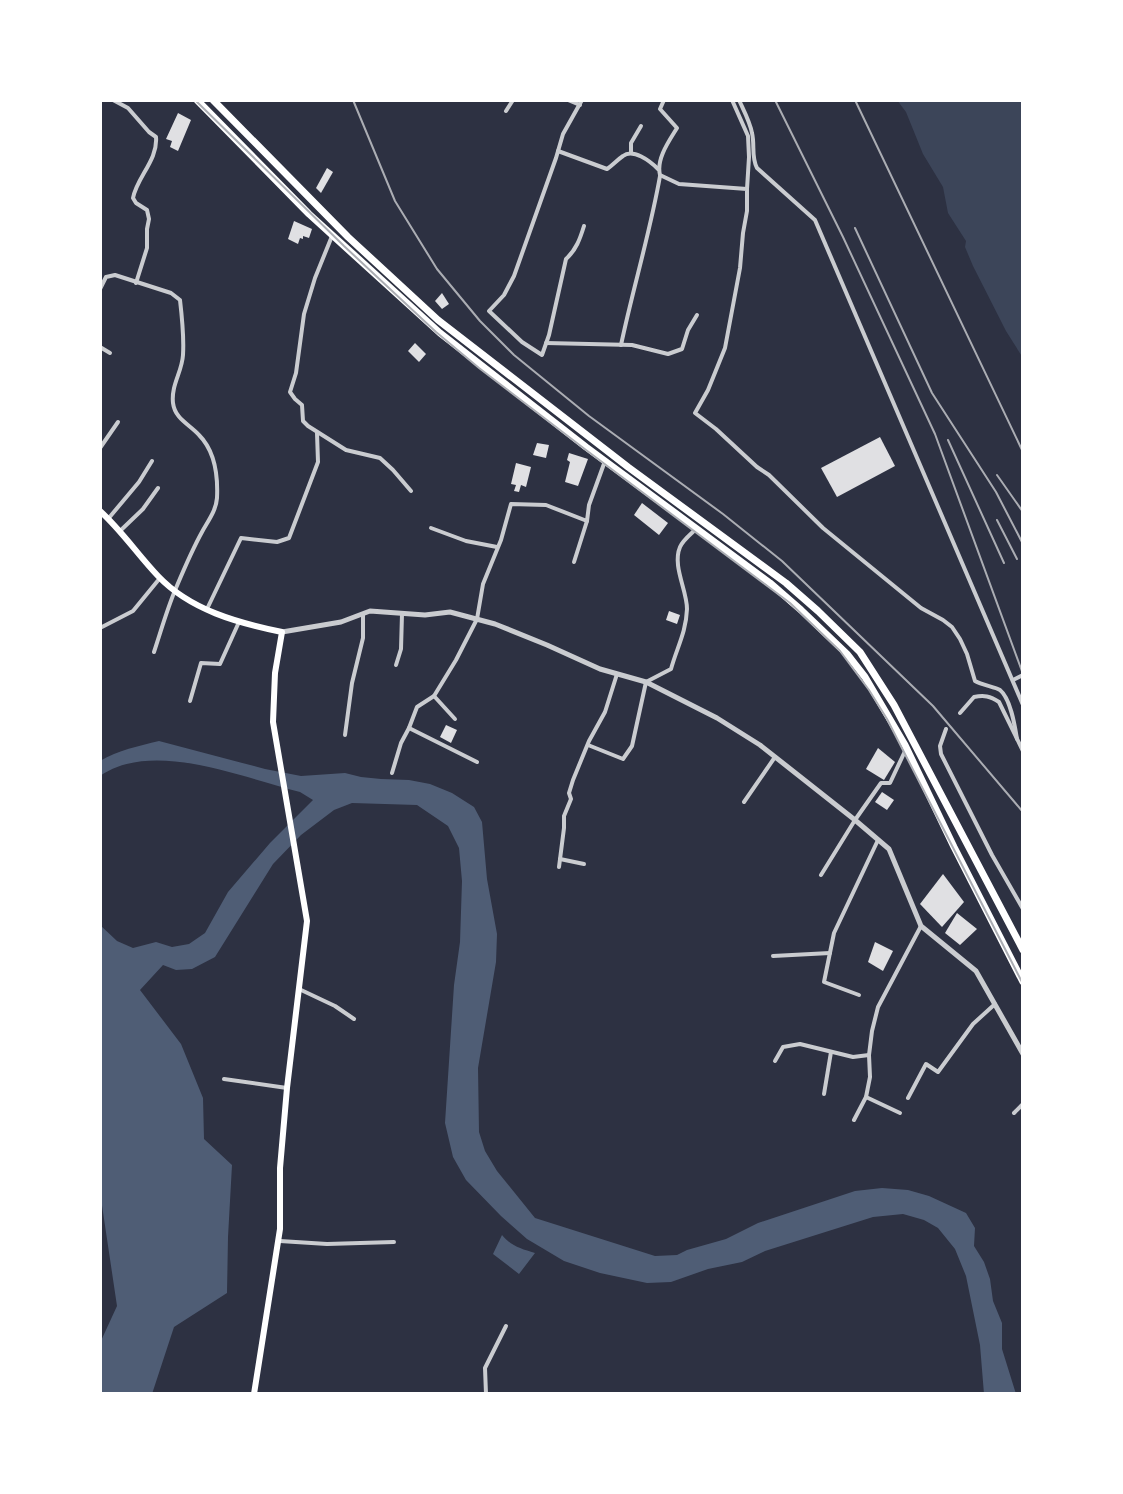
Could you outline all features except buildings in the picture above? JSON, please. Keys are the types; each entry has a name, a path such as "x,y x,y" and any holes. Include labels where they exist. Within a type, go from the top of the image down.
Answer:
{"highway":[{"path":"197,100 332,236 459,349 770,583 847,654 865,677 906,749 1023,979"},
{"path":"213,100 348,237 438,320 628,467 786,583 850,642 894,705 1023,950"}],"main road":[{"path":"100,511 160,578 193,604 239,622 282,632 275,673 273,722 307,921 287,1088 280,1168 280,1229 254,1394"}],"street":[{"path":"113,100 128,108 156,137 157,147 133,198 147,210 149,219 147,248 136,283"},
{"path":"506,111 513,100"},
{"path":"568,100 581,103 563,134 514,276 504,295 489,311 522,342 542,355 566,259 573,253 584,226"},
{"path":"621,345 645,250 659,162 677,128 660,109 664,100"},
{"path":"732,100 748,136 747,211 725,348 695,413 769,475 823,528 921,608 952,627 967,654 975,681 1000,690 1014,719 1017,739"},
{"path":"739,100 752,128 753,161 757,168 815,220 1022,702"},
{"path":"631,153 631,143 641,126"},
{"path":"558,151 607,169 623,155 631,153 654,164 659,172 679,184 747,189"},
{"path":"332,236 304,314 296,373 290,392 302,405 303,421 320,435 346,450 380,458 411,491"},
{"path":"100,289 106,277 115,275 171,293 180,300 183,354 181,370 173,386 173,404 177,415 208,445 215,462 217,500 175,590 154,652"},
{"path":"546,343 632,345 668,354 676,353 682,349 697,315"},
{"path":"100,347 110,353"},
{"path":"100,448 118,422"},
{"path":"207,609 241,538 277,542 289,538 318,462 317,431"},
{"path":"108,519 152,461"},
{"path":"574,562 605,461"},
{"path":"120,531 143,509 158,488"},
{"path":"392,773 417,707 434,696 477,619 483,584 511,504 546,505 587,521"},
{"path":"431,528 466,541 497,547"},
{"path":"646,682 671,669 684,636 687,606 678,558 680,546 696,529"},
{"path":"100,628 133,611 160,578"},
{"path":"282,632 341,622 370,611 425,615 450,612 508,629 600,669 646,682 717,718 775,757 889,849 921,926 976,971 1023,1054"},
{"path":"345,735 352,683 363,638 363,614"},
{"path":"396,665 401,649 402,614"},
{"path":"190,701 201,663 220,664 239,622"},
{"path":"559,867 564,816 571,799 569,793 605,712 617,674"},
{"path":"1013,680 1023,675"},
{"path":"588,745 623,759 632,746 646,682"},
{"path":"434,696 455,719"},
{"path":"960,713 974,697 994,698 999,702 1023,751"},
{"path":"409,728 477,762"},
{"path":"946,729 940,746 941,754 1023,909"},
{"path":"821,875 881,783 890,783 906,749"},
{"path":"744,802 775,757"},
{"path":"859,995 824,982 834,933 878,840"},
{"path":"560,859 584,864"},
{"path":"854,1120 866,1097 872,1031 878,1007 921,926"},
{"path":"773,956 830,953"},
{"path":"299,989 354,1019"},
{"path":"908,1098 926,1064 938,1072 973,1024 995,1004"},
{"path":"775,1061 783,1047 794,1044 853,1057 869,1055"},
{"path":"824,1094 831,1052"},
{"path":"224,1079 287,1088"},
{"path":"866,1097 900,1113"},
{"path":"1014,1113 1023,1104"},
{"path":"277,1241 327,1244 394,1242"},
{"path":"486,1394 485,1368 506,1326"}],"shaded area":[{"path":"897,100 1023,100 1023,358 973,266 965,247 966,241 948,213 943,187"},
{"path":"159,741 301,776 345,773 430,784 474,807 482,822 487,879 497,934 496,962 478,1068 479,1132 485,1151 497,1171 535,1218 655,1256 677,1255 726,1239 758,1223 855,1191 882,1188 929,1196 966,1213 975,1228 974,1246 990,1279 993,1301 1002,1323 1002,1349 1016,1394 984,1394 980,1345 966,1276 955,1249 938,1228 924,1220 903,1214 873,1217 765,1251 742,1262 708,1269 671,1282 647,1283 564,1261 527,1239 501,1216 466,1180 453,1157 445,1123 454,985 460,942 462,881 459,848 448,826 417,805 352,803 334,810 301,835 273,864 215,957 192,969 176,970 163,965 140,990 181,1044 203,1098 204,1139 232,1165 227,1293 174,1327 152,1394 100,1394 100,1343 117,1306 100,1192 100,925 117,941 133,948 156,942 172,947 189,944 205,933 228,892 270,843 313,800 300,792 226,771 172,761 121,765 100,776 100,761 121,751"},
{"path":"502,1235 517,1247 535,1253 519,1274 493,1254"}],"railway":[{"path":"195,100 436,332 586,450 790,603 840,651 887,719 1023,984"},
{"path":"353,100 395,201 437,269 480,321 514,355 589,416 782,561 933,706 1023,812"},
{"path":"775,100 935,434 1023,674"},
{"path":"855,100 1023,452"},
{"path":"855,228 932,393 996,492 1023,544"},
{"path":"948,440 1004,563"},
{"path":"997,475 1023,512"},
{"path":"997,520 1017,559"}]}
